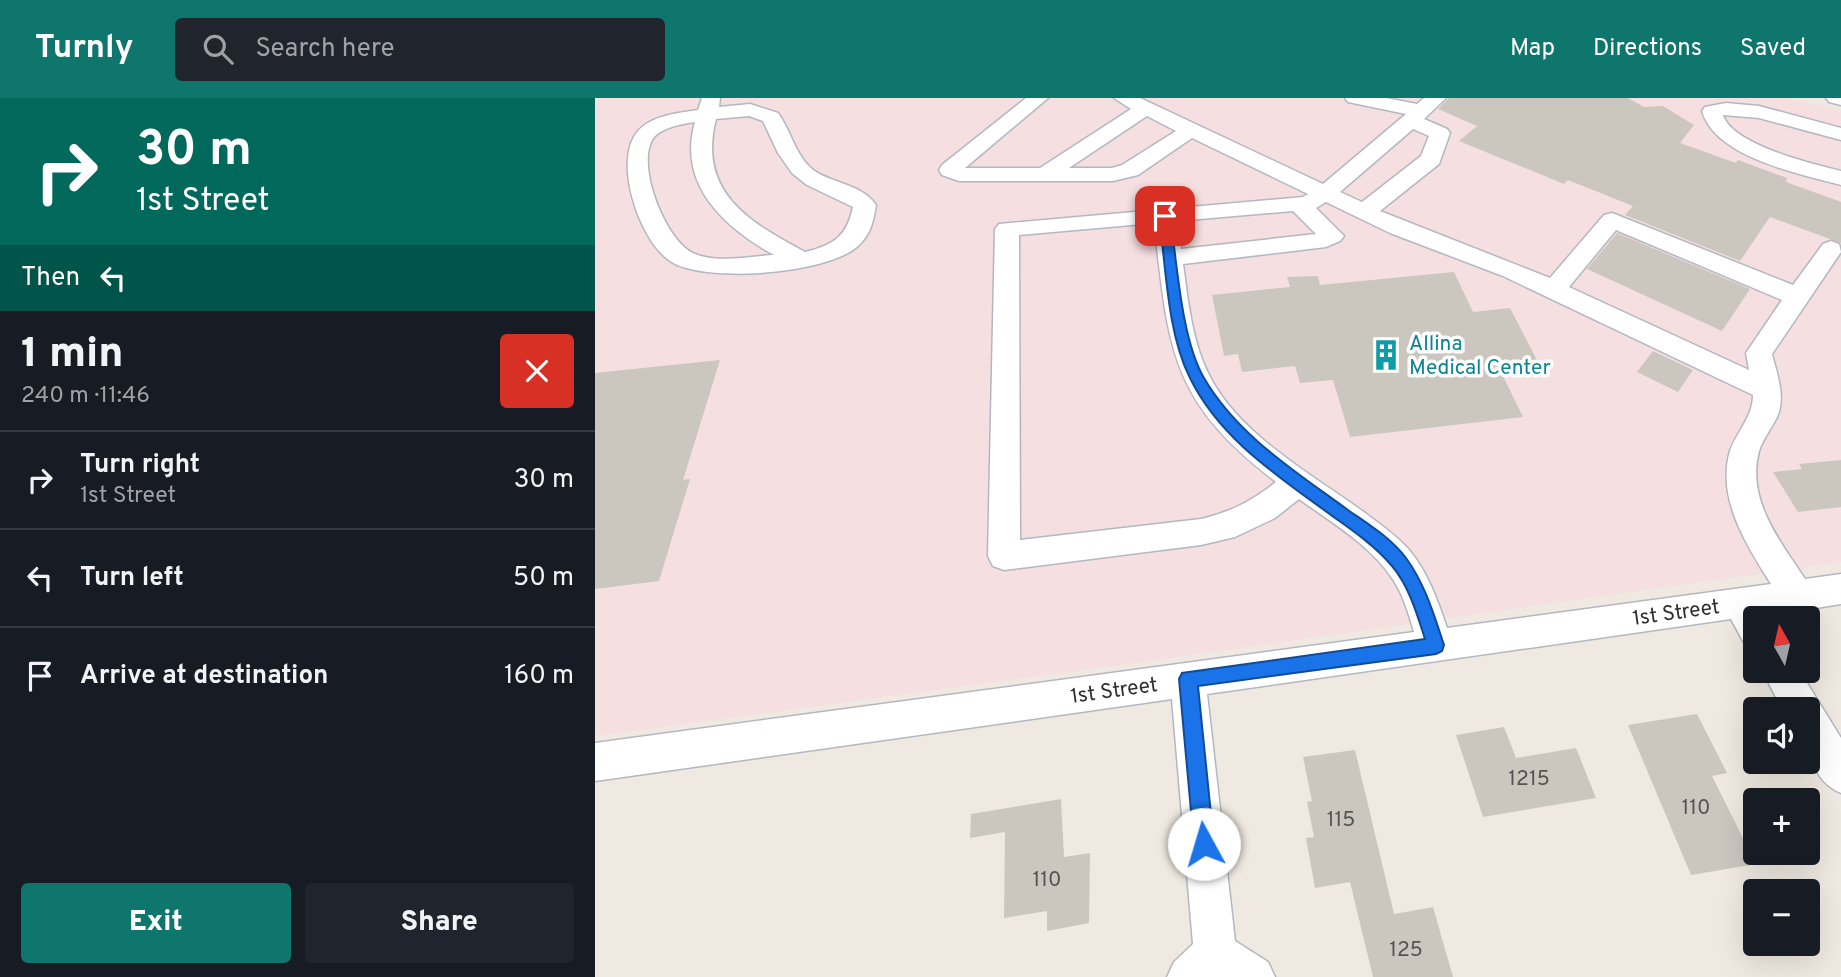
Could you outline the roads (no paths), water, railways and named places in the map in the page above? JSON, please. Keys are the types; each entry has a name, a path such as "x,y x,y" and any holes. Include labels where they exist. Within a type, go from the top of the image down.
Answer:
{"street":[{"path":"1038,98 950,170 959,175 1112,175 1130,170 1191,130"},
{"path":"1124,98 1398,228 1512,270 1765,389"},
{"path":"1355,98 1379,100 1424,110 1440,133 1431,159 1364,212"},
{"path":"708,106 699,152 705,178 720,205 751,233 805,262"},
{"path":"708,106 750,110 771,117 790,158 812,178 851,193 865,205 864,219 853,238 835,250 805,262 703,265 681,258 669,248 637,185 639,151 646,134 659,125 708,106"},
{"path":"1045,174 1146,108"},
{"path":"1841,134 1748,111 1724,108 1712,111 1716,124 1738,142 1780,160 1841,178"},
{"path":"1299,481 1264,509 1235,524 1201,532 1004,556 1007,229 1308,203 1326,193 1424,110"},
{"path":"1171,258 1318,242 1332,236 1299,204"},
{"path":"1165,216 1182,335 1196,377 1224,419 1261,455 1375,538 1399,562 1422,601 1436,645"},
{"path":"1553,290 1612,220 1798,297"},
{"path":"1797,595 1757,533 1746,504 1742,476 1750,436 1766,409 1759,353 1831,249"},
{"name":"1st Street","path":"1772,606 1797,595 1841,589"},
{"name":"1st Street","path":"595,762 1436,645 1743,617"},
{"path":"1188,679 1202,965 1253,977"},
{"path":"1820,738 1841,774"}],"place":[{"name":"Allina Medical Center","path":"1386,355"}]}
